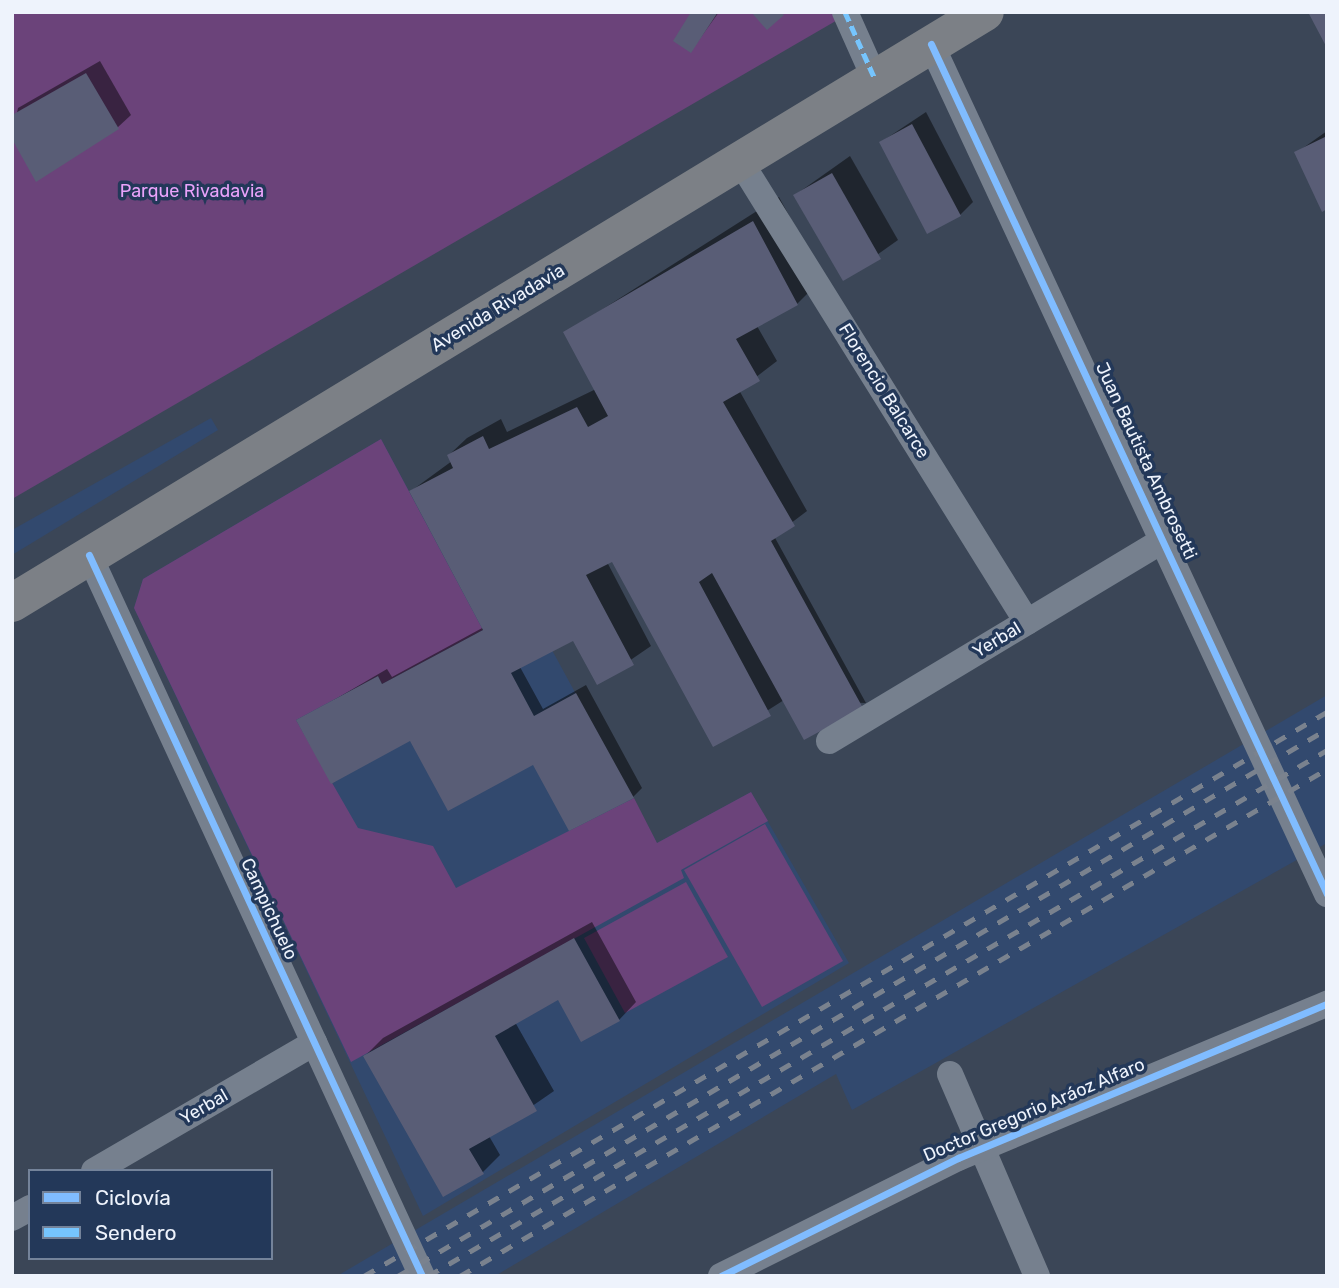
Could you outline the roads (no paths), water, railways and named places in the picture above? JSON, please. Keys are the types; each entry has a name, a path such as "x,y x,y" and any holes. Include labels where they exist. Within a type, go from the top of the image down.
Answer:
{"main road":[{"name":"Avenida Rivadavia","path":"12,603 985,12"}],"street":[{"path":"845,12 875,79"},
{"name":"Juan Bautista Ambrosetti","path":"931,44 1257,735 1327,894"},
{"name":"Florencio Balcarce","path":"740,161 1027,622"},
{"name":"Yerbal","path":"829,741 1165,539"},
{"name":"Campichuelo","path":"89,555 422,1276"},
{"name":"Doctor Gregorio Aráoz Alfaro","path":"721,1276 982,1148 1327,1004"},
{"name":"Yerbal","path":"97,1169 314,1043"},
{"path":"950,1074 1037,1276"},
{"path":"12,1219 28,1209"}],"railway":[{"path":"364,1276 1327,712"},
{"path":"398,1276 1327,729"},
{"path":"428,1276 1327,750"},
{"path":"460,1276 1327,769"}],"park label":[{"name":"Parque Rivadavia","path":"192,191"}]}
